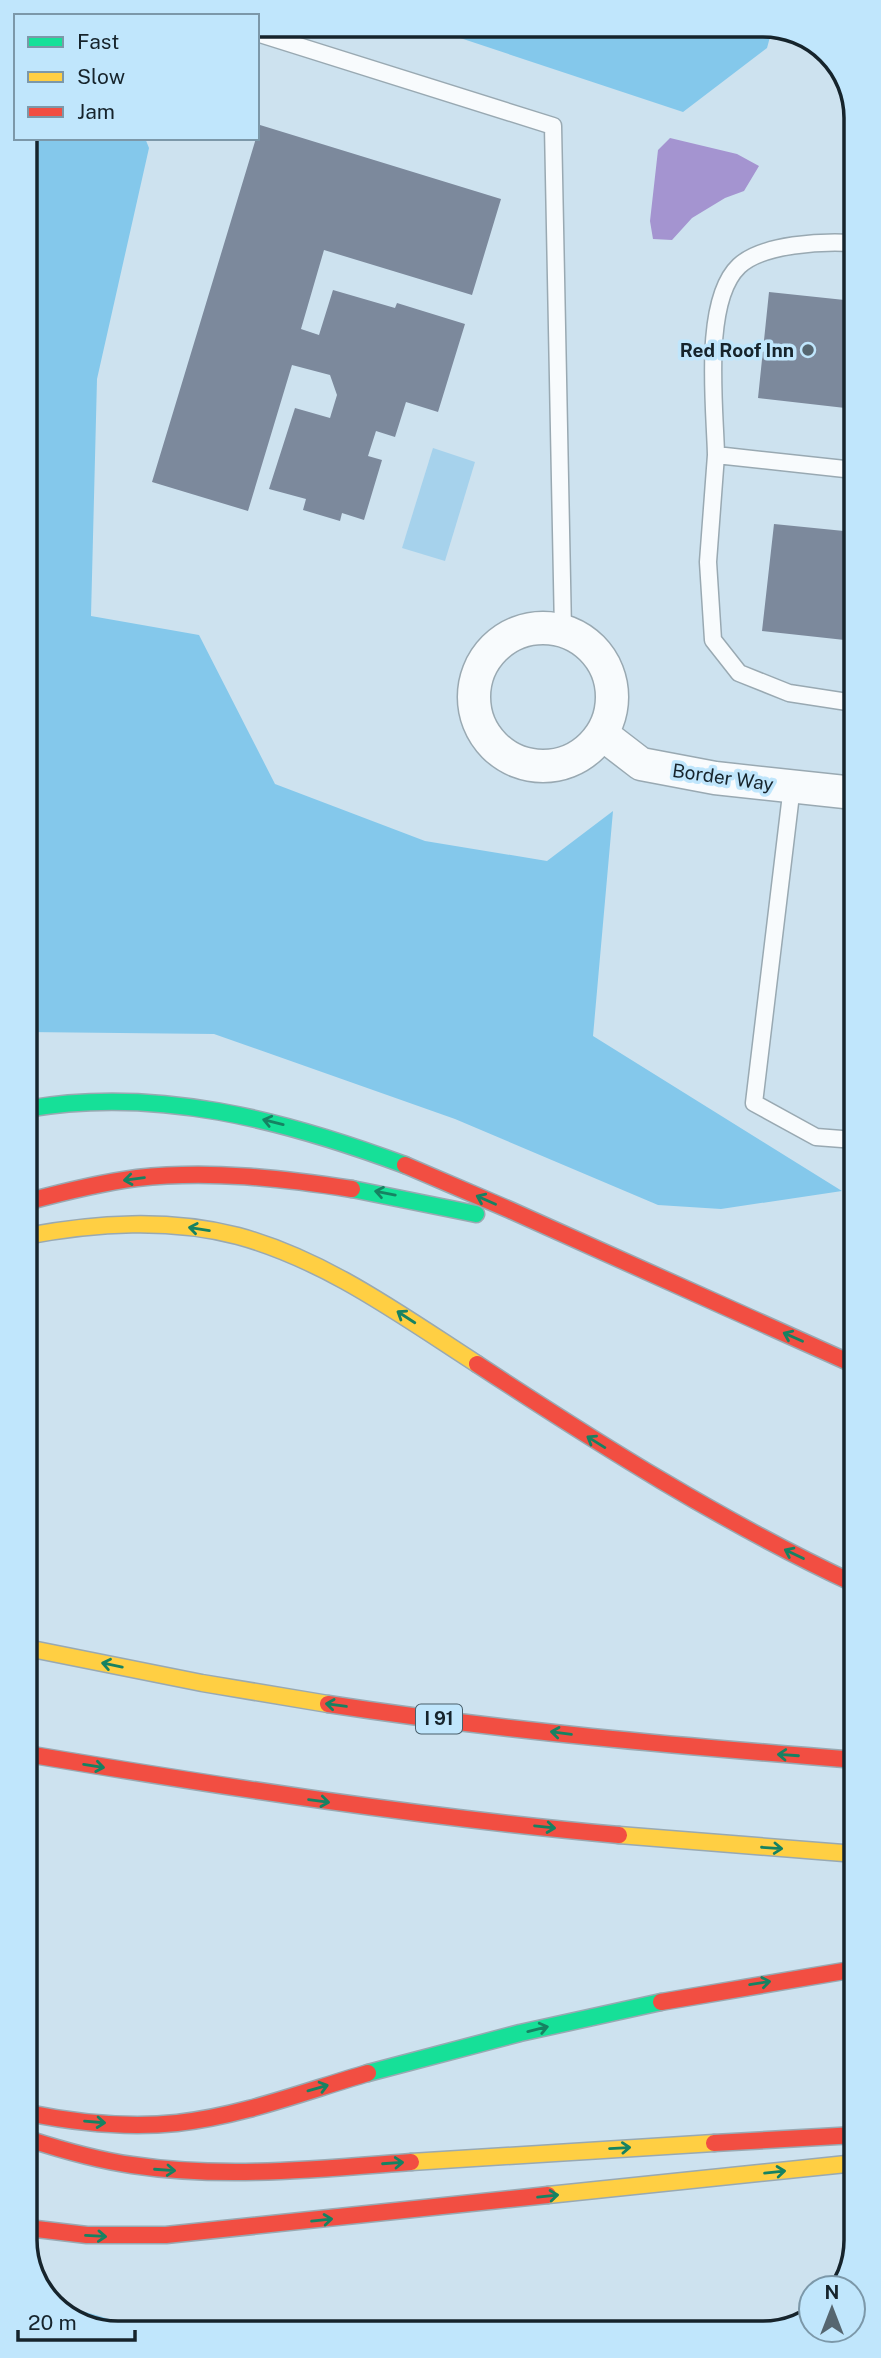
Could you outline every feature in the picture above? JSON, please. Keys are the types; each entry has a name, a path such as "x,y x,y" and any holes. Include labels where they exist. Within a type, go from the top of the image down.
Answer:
{"highway":[{"path":"37,1108 81,1102 155,1103 208,1108 326,1136 398,1161 844,1360"},
{"path":"37,1199 105,1183 174,1176 276,1178 349,1186 439,1205 530,1230 623,1262 683,1287"},
{"path":"37,1234 114,1224 172,1225 238,1237 291,1255 342,1279 394,1309 670,1487 844,1578"},
{"name":"I 91","path":"37,1650 168,1677 296,1699 451,1721 644,1742 844,1759"},
{"path":"37,1757 450,1818 844,1853"},
{"path":"37,2115 127,2125 195,2120 266,2103 404,2063 611,2012 751,1984 844,1971"},
{"path":"37,2142 81,2156 120,2164 198,2172 327,2167 844,2136"},
{"path":"37,2229 87,2235 166,2235 844,2165"}],"street":[{"path":"542,628 563,631 582,640 598,654 608,673 612,694 610,715 601,734 585,751 565,762 541,766 518,761 497,749 482,731 474,708 474,685 483,662 498,644 519,632 542,628"},
{"name":"Border Way","path":"601,734 641,764 715,778 844,792"}],"lane":[{"path":"270,37 553,126 563,631"},
{"path":"844,242 830,241 768,250 739,265 722,291 713,348 716,455 708,562 713,640 739,673 789,693 844,701"},
{"path":"716,455 844,469"},
{"path":"792,786 754,1102 816,1137 844,1139"}],"shaded area":[{"path":"457,37 770,37 767,48 683,112"},
{"path":"670,138 737,154 759,166 744,191 725,198 692,218 672,240 653,239 650,221 658,150"},
{"path":"37,140 146,140 149,148 97,379 91,616 199,635 275,784 425,841 547,861 613,811 593,1036 842,1191 721,1209 658,1205 455,1119 214,1034 37,1032"},
{"path":"433,448 475,462 445,561 402,548"},
{"path":"75,2309 116,2321 102,2320"}],"building":[{"path":"260,125 501,199 472,295 324,250 301,329 319,335 333,290 395,308 397,303 465,324 438,412 406,402 395,437 376,431 368,456 382,460 364,520 342,513 340,521 303,510 306,499 269,489 295,408 330,418 337,395 330,375 292,365 248,511 152,482 255,140 259,140"},
{"name":"Red Roof Inn","path":"769,292 844,300 844,408 758,398"},
{"path":"774,524 844,531 844,640 762,631"}],"traffic: fast":[{"path":"37,1108 75,1103 123,1102 219,1112 313,1134 405,1165"},
{"path":"352,1189 476,1214"},
{"path":"368,2073 520,2033 661,2002"}],"traffic: slow":[{"path":"37,1234 132,1224 212,1230 238,1236 270,1246 332,1274 391,1308 477,1364"},
{"path":"37,1650 202,1683 328,1704"},
{"path":"619,1835 844,1853"},
{"path":"411,2162 714,2143"},
{"path":"548,2195 844,2164"}],"traffic: jam":[{"path":"405,1165 844,1360"},
{"path":"37,1199 109,1182 191,1175 245,1176 352,1189"},
{"path":"477,1364 662,1481 757,1535 844,1579"},
{"path":"328,1704 526,1730 844,1759"},
{"path":"37,1756 322,1800 619,1835"},
{"path":"661,2002 844,1971"},
{"path":"37,2114 102,2124 140,2125 201,2120 250,2109 368,2073"},
{"path":"714,2143 844,2136"},
{"path":"37,2142 119,2163 201,2171 272,2171 411,2162"},
{"path":"37,2229 87,2235 166,2235 548,2195"}],"place":[{"name":"Red Roof Inn","path":"808,350"}]}
